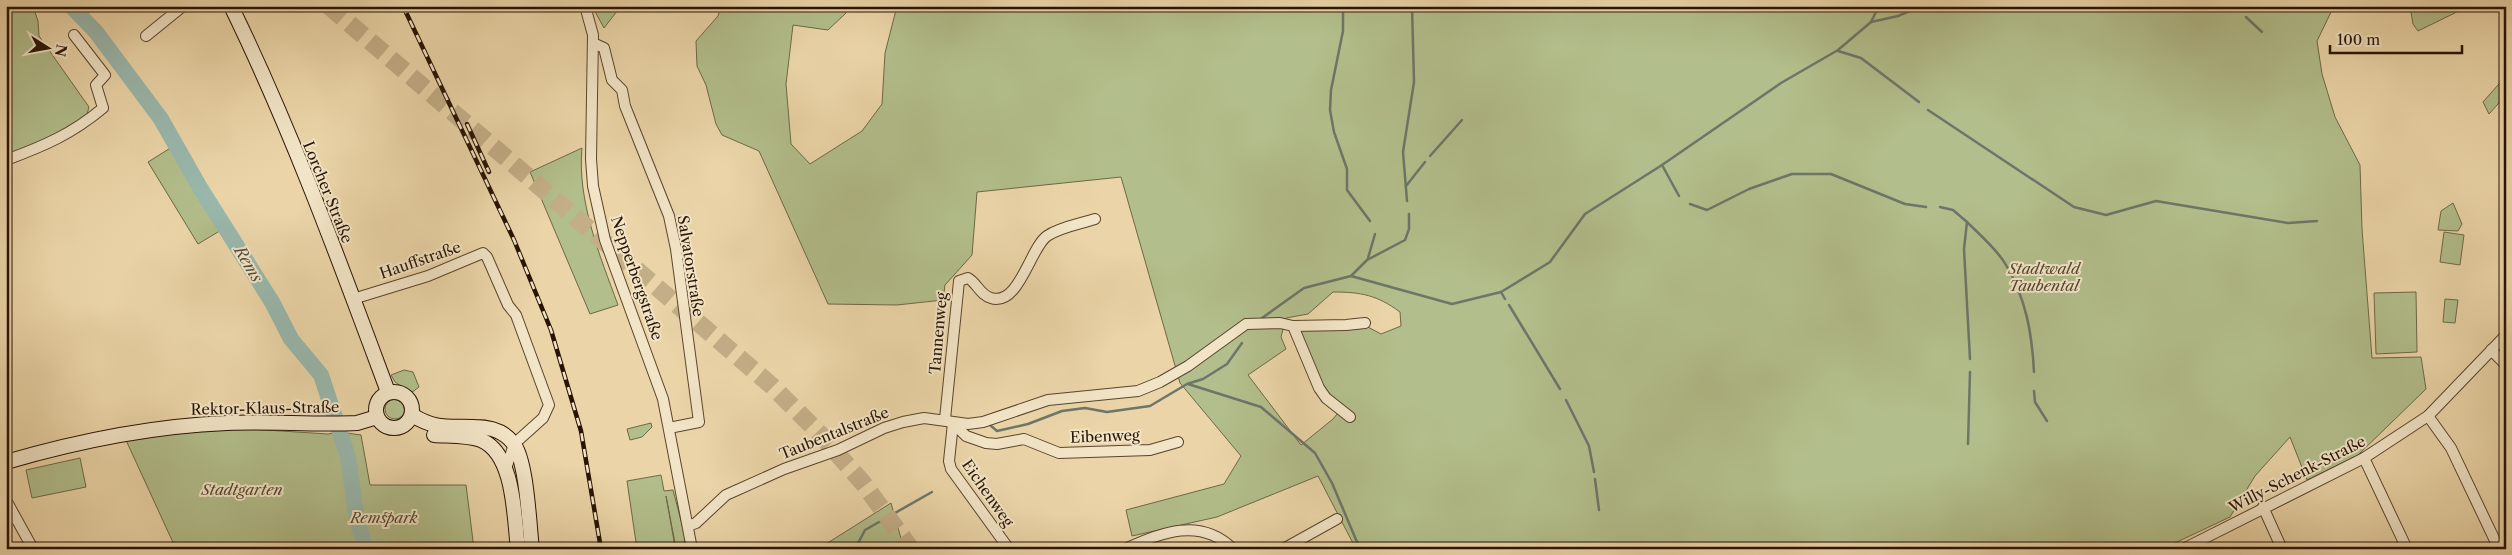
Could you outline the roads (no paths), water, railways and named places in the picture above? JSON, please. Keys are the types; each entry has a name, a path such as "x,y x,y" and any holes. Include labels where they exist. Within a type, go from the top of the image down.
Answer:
{"main road":[{"name":"Lorcher Straße","path":"231,6 254,53 354,299 388,392"},
{"path":"388,392 400,392 406,395 411,403 409,420 398,428 382,424 377,417 378,400 388,392"},
{"name":"Rektor-Klaus-Straße","path":"6,462 62,447 137,432 228,423 361,422 377,417"},
{"path":"409,420 434,426 476,427 496,430 514,444 522,465 532,549"},
{"path":"409,420 433,435 481,440 491,446 506,469 518,549"}],"street":[{"path":"146,36 183,6"},
{"name":"Nepperbergstraße","path":"585,6 592,27 593,43 591,159 593,186 605,240 656,377 669,428 688,526"},
{"path":"6,160 54,142 79,128 103,108 96,85 105,75 74,35"},
{"name":"Salvatorstraße","path":"593,43 604,48 612,80 622,90 625,106 669,216 699,422 669,428"},
{"name":"Tannenweg","path":"949,421 959,281 968,278 984,295 993,299 1000,298 1017,286 1038,245 1046,237 1054,232 1095,219"},
{"name":"Hauffstraße","path":"354,299 428,276 483,253 490,264 508,305 516,315 549,405 542,418 514,444"},
{"name":"Taubentalstraße","path":"688,526 696,523 726,495 784,469 838,450 884,428 924,418 983,422 1048,400 1129,392 1149,387 1188,366 1246,324 1280,323 1293,326"},
{"path":"1350,417 1326,398 1318,388 1293,326 1365,323"},
{"name":"Willy-Schenk-Straße","path":"2183,549 2263,507 2364,458 2428,416 2506,335"},
{"path":"2491,350 2506,365"},
{"path":"2428,416 2451,448 2499,549"},
{"name":"Eibenweg","path":"949,421 966,436 986,443 997,444 1024,439 1059,453 1150,450 1178,442"},
{"name":"Eichenweg","path":"949,421 949,461 951,469 1009,549"},
{"path":"506,469 514,444"},
{"path":"2364,458 2407,549"},
{"path":"6,500 33,549"},
{"path":"2263,507 2282,549"},
{"path":"1283,549 1337,519"},
{"path":"688,526 692,549"},
{"path":"1125,549 1146,539 1181,531 1198,530 1213,533 1233,549"}],"waterway":[{"name":"Rems","path":"71,6 96,32 161,119 199,186 272,302 291,339 321,375 348,457 357,521 366,549"},
{"path":"1343,6 1343,31 1331,90 1330,110 1334,132 1347,169 1347,190 1370,221"},
{"path":"1407,201 1403,152 1414,82 1412,6"},
{"path":"1262,318 1304,288 1351,276 1452,304 1501,292 1550,262 1585,214 1662,165 1781,83 1838,50 1871,22 1879,6"},
{"path":"1871,22 1898,16 1922,6"},
{"path":"2246,17 2262,32"},
{"path":"1838,51 1861,58 1919,102"},
{"path":"1928,110 2074,207 2106,215 2156,201 2288,223 2317,221"},
{"path":"1430,156 1462,120"},
{"path":"1406,186 1425,162"},
{"path":"1662,165 1679,196"},
{"path":"1690,204 1707,210 1749,189 1792,174 1831,174 1905,204 1926,207"},
{"path":"1940,207 1953,210 1967,222 1964,249 1970,359"},
{"path":"1351,276 1367,260 1405,240 1409,229 1409,214"},
{"path":"1967,222 1998,253 2019,291 2030,330 2034,372"},
{"path":"1368,258 1375,234"},
{"path":"1501,292 1505,299"},
{"path":"1509,305 1560,389"},
{"path":"990,425 997,431 1028,424 1062,411 1085,408 1107,412 1150,406 1187,384 1203,379 1227,364 1242,343"},
{"path":"1968,444 1970,372"},
{"path":"1188,384 1261,407 1315,453 1332,483 1360,549"},
{"path":"2034,391 2035,402 2047,421"},
{"path":"1566,400 1589,446 1594,472"},
{"path":"1595,479 1599,510"},
{"path":"855,549 865,530 932,492"}],"tunnel":[{"path":"329,6 772,386 819,433 863,483 911,549"}],"railway":[{"path":"403,6 514,240 551,330 581,431 601,549"},
{"path":"467,124 489,172"}],"park label":[{"name":"Stadtwald Taubental","path":"2044,276"},
{"name":"Stadtgarten","path":"242,489"},
{"name":"Remspark","path":"384,517"}]}
